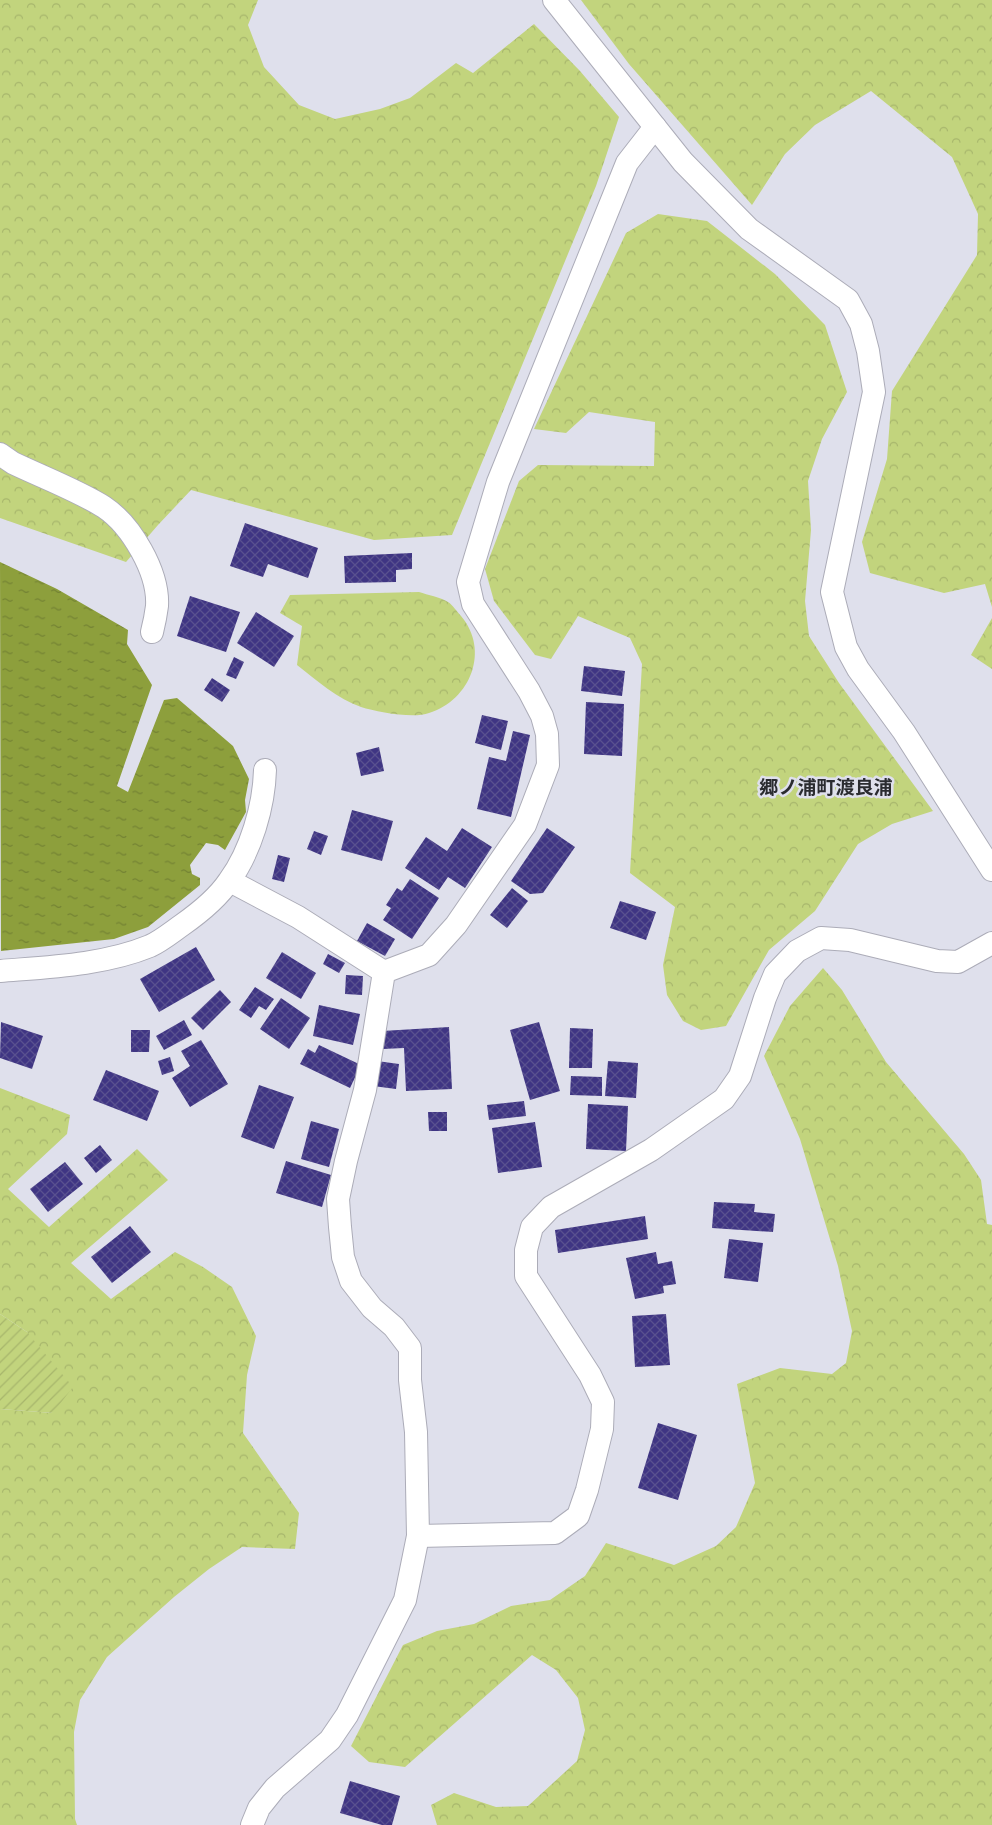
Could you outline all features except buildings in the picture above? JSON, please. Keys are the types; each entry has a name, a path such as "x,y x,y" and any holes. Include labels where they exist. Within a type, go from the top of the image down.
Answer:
{"street":[{"path":"554,0 683,162 749,229 848,300 861,324 868,351 874,392 832,592 838,624 846,647 858,669 904,732 992,870"},
{"path":"384,972 429,955 456,925 525,825 548,765 547,734 542,716 529,691 473,604 468,582 498,482 627,163 655,127"},
{"path":"0,454 13,463 103,507 120,521 144,554 152,580 157,604 152,632"},
{"path":"0,971 102,960 152,946 203,910 230,881 251,839 264,795 265,770"},
{"path":"230,881 298,917 384,972"},
{"path":"418,1536 555,1533 578,1516 588,1490 602,1429 603,1402 590,1375 526,1276 526,1250 532,1227 551,1208 651,1150 724,1099 740,1076 765,998 775,974 797,951 821,938 850,940 937,961 958,962 992,943"},
{"path":"252,1825 259,1808 275,1788 330,1740 347,1715 405,1600 418,1536 417,1449 410,1380 410,1348 394,1327 372,1308 351,1281 343,1257 339,1218 338,1199 365,1090 384,972"}],"green space":[{"path":"0,0 258,0 248,25 264,67 299,105 335,119 380,109 410,98 456,63 473,73 534,24 580,71 619,117 596,186 452,535 374,540 191,490 126,562 0,518"},
{"path":"581,0 992,0 992,607 985,584 944,593 870,573 862,542 887,459 892,391 977,255 978,214 952,157 871,91 815,125 785,154 752,205 629,64"},
{"path":"658,214 707,221 775,274 825,325 847,392 822,439 808,481 811,530 805,601 809,636 839,683 933,811 892,824 858,844 815,911 769,950 726,1026 701,1030 683,1021 667,995 663,965 675,907 630,873 642,664 630,638 578,616 551,659 535,655 494,601 485,569 519,481 538,465 654,466 655,422 589,412 566,433 534,429 626,233"},
{"path":"419,592 441,599 452,605 470,629 474,644 475,658 472,672 465,686 456,697 444,706 422,715 386,713 361,707 336,694 297,665 302,626 280,613 290,595"},
{"path":"992,618 992,669 971,655"},
{"path":"823,968 842,990 886,1062 964,1154 981,1180 987,1224 992,1225 992,1825 437,1825 431,1805 454,1793 496,1807 528,1806 577,1761 585,1730 578,1698 556,1670 532,1655 405,1767 369,1762 351,1746 403,1645 437,1631 474,1624 511,1606 550,1600 585,1576 606,1543 674,1565 716,1546 736,1527 755,1483 737,1384 780,1368 832,1374 846,1363 852,1331 838,1266 800,1139 764,1056 790,1006"},
{"path":"0,1088 70,1115 67,1134 8,1189 49,1227 137,1149 168,1180 71,1263 111,1299 175,1252 203,1267 232,1287 256,1336 247,1375 243,1433 299,1513 295,1549 242,1547 209,1569 174,1597 107,1657 80,1700 74,1732 75,1819 77,1825 0,1825 0,1409 53,1413 27,1332 0,1314"},
{"path":"0,1314 27,1332 73,1387 53,1413 0,1409"}],"water":[{"path":"0,562 57,589 128,630 127,644 152,685 117,786 128,792 164,700 177,698 233,746 249,779 245,800 246,812 225,850 218,845 206,843 190,865 192,874 200,878 200,885 148,927 114,939 1,951"}],"district":[{"name":"郷ノ浦町渡良浦","path":"826,787"}]}
